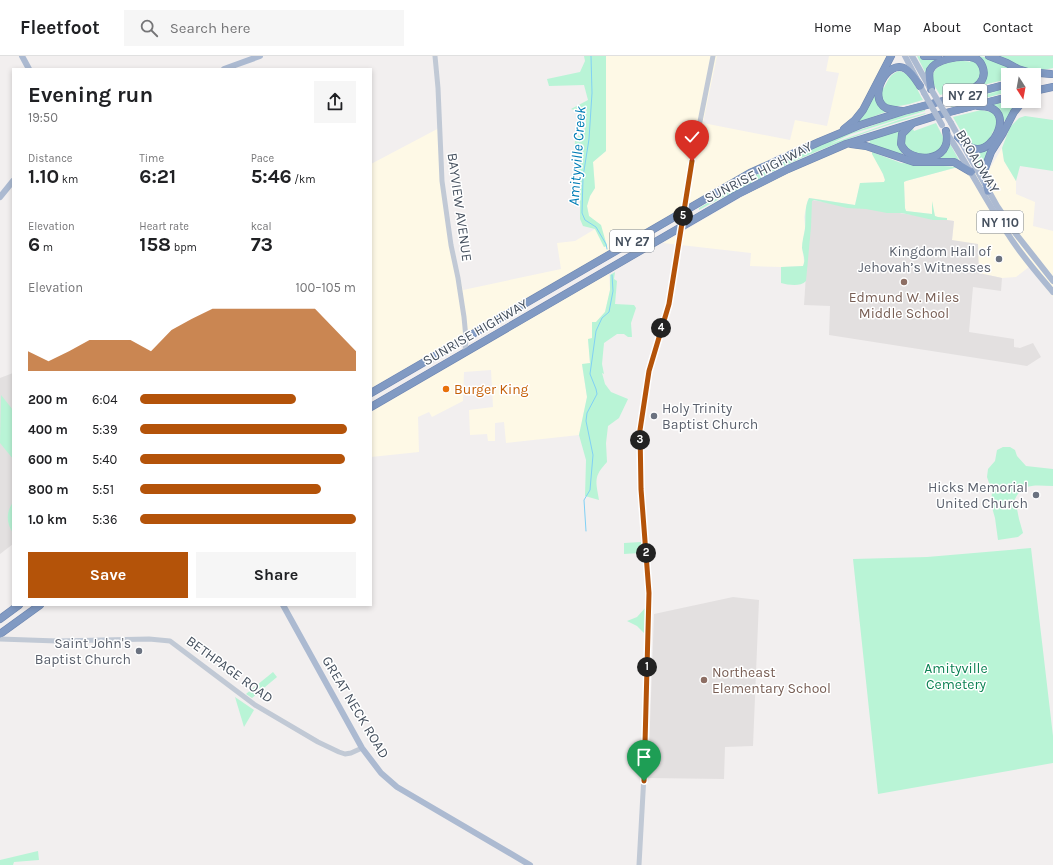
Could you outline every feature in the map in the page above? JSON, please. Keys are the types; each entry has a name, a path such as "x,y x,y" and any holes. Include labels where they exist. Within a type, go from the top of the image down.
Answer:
{"highway":[{"path":"838,134 855,120 863,110 891,56"},
{"path":"924,56 938,56"},
{"path":"989,56 1023,70 1052,74"},
{"path":"927,90 929,74 934,66 939,62 947,59 970,57 979,61 984,73 981,82 965,94"},
{"path":"904,111 887,108 880,101 878,91 887,74 894,69 904,68 927,90"},
{"path":"1041,76 1052,74"},
{"name":"SUNRISE HIGHWAY","path":"372,392 750,173 860,125 904,111 1001,86"},
{"path":"1043,89 1053,87"},
{"name":"SUNRISE HIGHWAY","path":"372,406 757,184 846,144 915,122 1001,99"},
{"path":"958,137 972,148 982,149 987,146 999,130 1001,124 1000,119 998,114 993,109 990,107 974,105"},
{"path":"988,191 984,171 991,152 1017,108"},
{"path":"915,122 905,130 901,137 902,147 907,153 912,155 929,157 938,155 945,148 947,138 944,128"},
{"path":"846,144 866,146 914,162 954,162 971,172"},
{"path":"0,619 18,606"},
{"path":"0,634 39,606"}],"main road":[{"path":"22,56 28,68"},
{"path":"227,68 260,56"},
{"name":"BROADWAY","path":"905,56 951,123 988,191 1016,234 1053,281"},
{"name":"BROADWAY","path":"912,56 944,128 1009,236 1053,292"},
{"path":"0,197 12,182"},
{"name":"GREAT NECK ROAD","path":"284,606 362,748 381,773 398,787 530,865"}],"street":[{"name":"BAYVIEW AVENUE","path":"435,56 438,88 442,181 451,245 458,278 466,338 465,352"},
{"path":"639,865 645,757 649,593 641,489 640,430 649,371 669,304 683,211 712,56"},
{"name":"BETHPAGE ROAD","path":"0,639 57,641 170,640 255,705 318,742 345,754 351,754 362,748"}],"shaded area":[{"path":"606,56 717,56 703,123 790,140 795,120 827,126 839,73 826,71 829,56 888,56 860,110 840,129 776,156 372,387 372,163 441,127 443,178 452,246 463,290 561,269 557,243 575,241 595,229 604,246 601,225 589,216 587,206 590,196 595,188 593,162 606,151"},
{"path":"848,146 860,146 874,152 885,180 884,182 860,183 855,205 810,198 808,199 804,217 805,227 802,247 804,262 803,266 750,266 751,253 663,243 768,182"},
{"path":"1002,148 1004,161 1016,181 1016,194 1035,202 1033,226 1053,231 1053,297 1029,267 1016,277 1002,278 978,273 952,240 954,221 945,220 947,220 935,216 933,210 932,214 906,211 904,182 958,167 963,171 989,170"},
{"name":"Edmund W. Miles Middle School","path":"811,200 954,221 952,240 978,244 979,273 1002,278 1001,291 973,287 969,332 1014,339 1014,347 1020,348 1033,343 1041,357 1027,366 829,335 830,306 804,305"},
{"path":"609,273 610,290 605,312 596,322 592,339 588,340 590,363 582,365 587,397 579,435 506,443 504,422 495,423 495,441 488,441 487,434 470,435 469,410 493,407 491,370 464,372 463,401 432,417 429,412 418,417 419,452 372,457 372,411"},
{"path":"12,373 12,545 0,554 0,378"},
{"name":"Northeast Elementary School","path":"733,597 759,600 753,746 725,747 724,779 648,778 654,614"}],"green space":[{"path":"584,56 606,56 606,151 593,162 595,188 590,196 587,206 589,216 601,225 607,246 604,247 595,229 583,226 580,219 580,177 574,159 575,141 586,127 586,119 585,116 579,112 571,109 588,100 584,85 549,86 547,79 580,72 585,61"},
{"path":"917,56 938,58 926,74"},
{"path":"979,56 990,58 1012,68 1001,68 1001,81 979,86 983,81 978,58"},
{"path":"994,56 1053,56 1053,68 1041,70 1041,68 1022,68"},
{"path":"971,60 977,62 982,72 977,83 940,95 933,83 933,75 935,70 940,66 952,62 970,62"},
{"path":"899,71 904,72 911,78 923,100 902,106 888,105 883,102 881,96 882,87 884,88 891,76"},
{"path":"1001,88 1001,94 951,107 951,105 999,91 951,103 950,101"},
{"path":"873,95 877,96 888,111 854,124"},
{"path":"1001,102 1001,108 1015,108 1007,122 1005,120 1003,123 995,106 991,104"},
{"path":"925,109 925,111 851,134 830,144 899,120 926,113 817,151 761,178 699,213 734,191 699,210 699,208 774,165 845,135"},
{"path":"981,110 993,111 998,118 996,133 993,131 991,137 982,146 974,146 967,142 953,117"},
{"path":"1025,116 1053,120 1053,171 1020,166 1016,181 1004,161 1002,148 1010,127 1019,118"},
{"path":"936,123 944,139 943,146 940,150 930,155 907,151 903,137 908,131 913,129 914,131"},
{"path":"901,129 900,149 903,155 868,143 870,140"},
{"path":"993,142 982,169 981,169 970,150"},
{"path":"950,144 959,160 937,158"},
{"path":"872,152 901,163 958,167 904,182 906,211 932,214 932,201 935,216 947,218 947,220 933,220 902,213 887,213 866,209 847,208 814,200 812,201 806,281 798,285 781,283 781,267 803,266 804,264 802,245 807,202 809,198 855,205 860,183 884,182 885,180 883,174"},
{"path":"615,272 614,279 617,281 615,304 634,305 636,308 631,323 632,337 628,337 624,334 617,334 604,343 602,364 604,374 602,373 605,384 611,392 628,399 619,418 608,426 606,443 607,462 599,472 597,480 599,500 585,496 586,460 579,435 587,397 582,364 590,363 588,339 592,338 592,322 596,322 605,312 610,290 610,275"},
{"path":"1,395 12,409 12,458 0,443"},
{"path":"1003,447 1010,447 1015,450 1017,456 1026,466 1053,469 1053,486 1031,486 1022,490 1015,499 1023,533 1018,537 998,540 995,518 991,504 992,492 987,477 988,469 995,461 997,450"},
{"path":"12,504 12,531 8,521 8,514"},
{"path":"641,542 640,553 624,554 624,543"},
{"name":"Amityville Cemetery","path":"1031,548 1053,736 1053,763 878,794 853,559 927,557"},
{"path":"646,607 644,633 637,626 627,621 637,617"},
{"path":"273,672 277,677 252,698 246,694"},
{"path":"235,697 254,710 244,727"},
{"path":"38,851 39,860 14,862 13,865 0,865 0,860"}],"waterway":[{"name":"Amityville Creek","path":"591,56 592,93 589,139 583,177 582,213 585,220 596,227 606,244 607,249"},
{"name":"Amityville Creek","path":"586,531 584,500 590,490 593,455 586,421 587,413 597,394 590,374 596,331 602,318 609,312 613,291 612,275"}],"place":[{"name":"Kingdom Hall of Jehovah’s Witnesses","path":"999,259"},
{"name":"Edmund W. Miles Middle School","path":"904,282"},
{"name":"Burger King","path":"446,389"},
{"name":"Holy Trinity Baptist Church","path":"654,416"},
{"name":"Hicks Memorial United Church","path":"1036,495"},
{"name":"Saint John's Baptist Church","path":"139,651"},
{"name":"Northeast Elementary School","path":"704,680"}],"route":[{"path":"644,781 649,593 641,489 640,430 649,371 662,322 669,304 692,161"}]}
